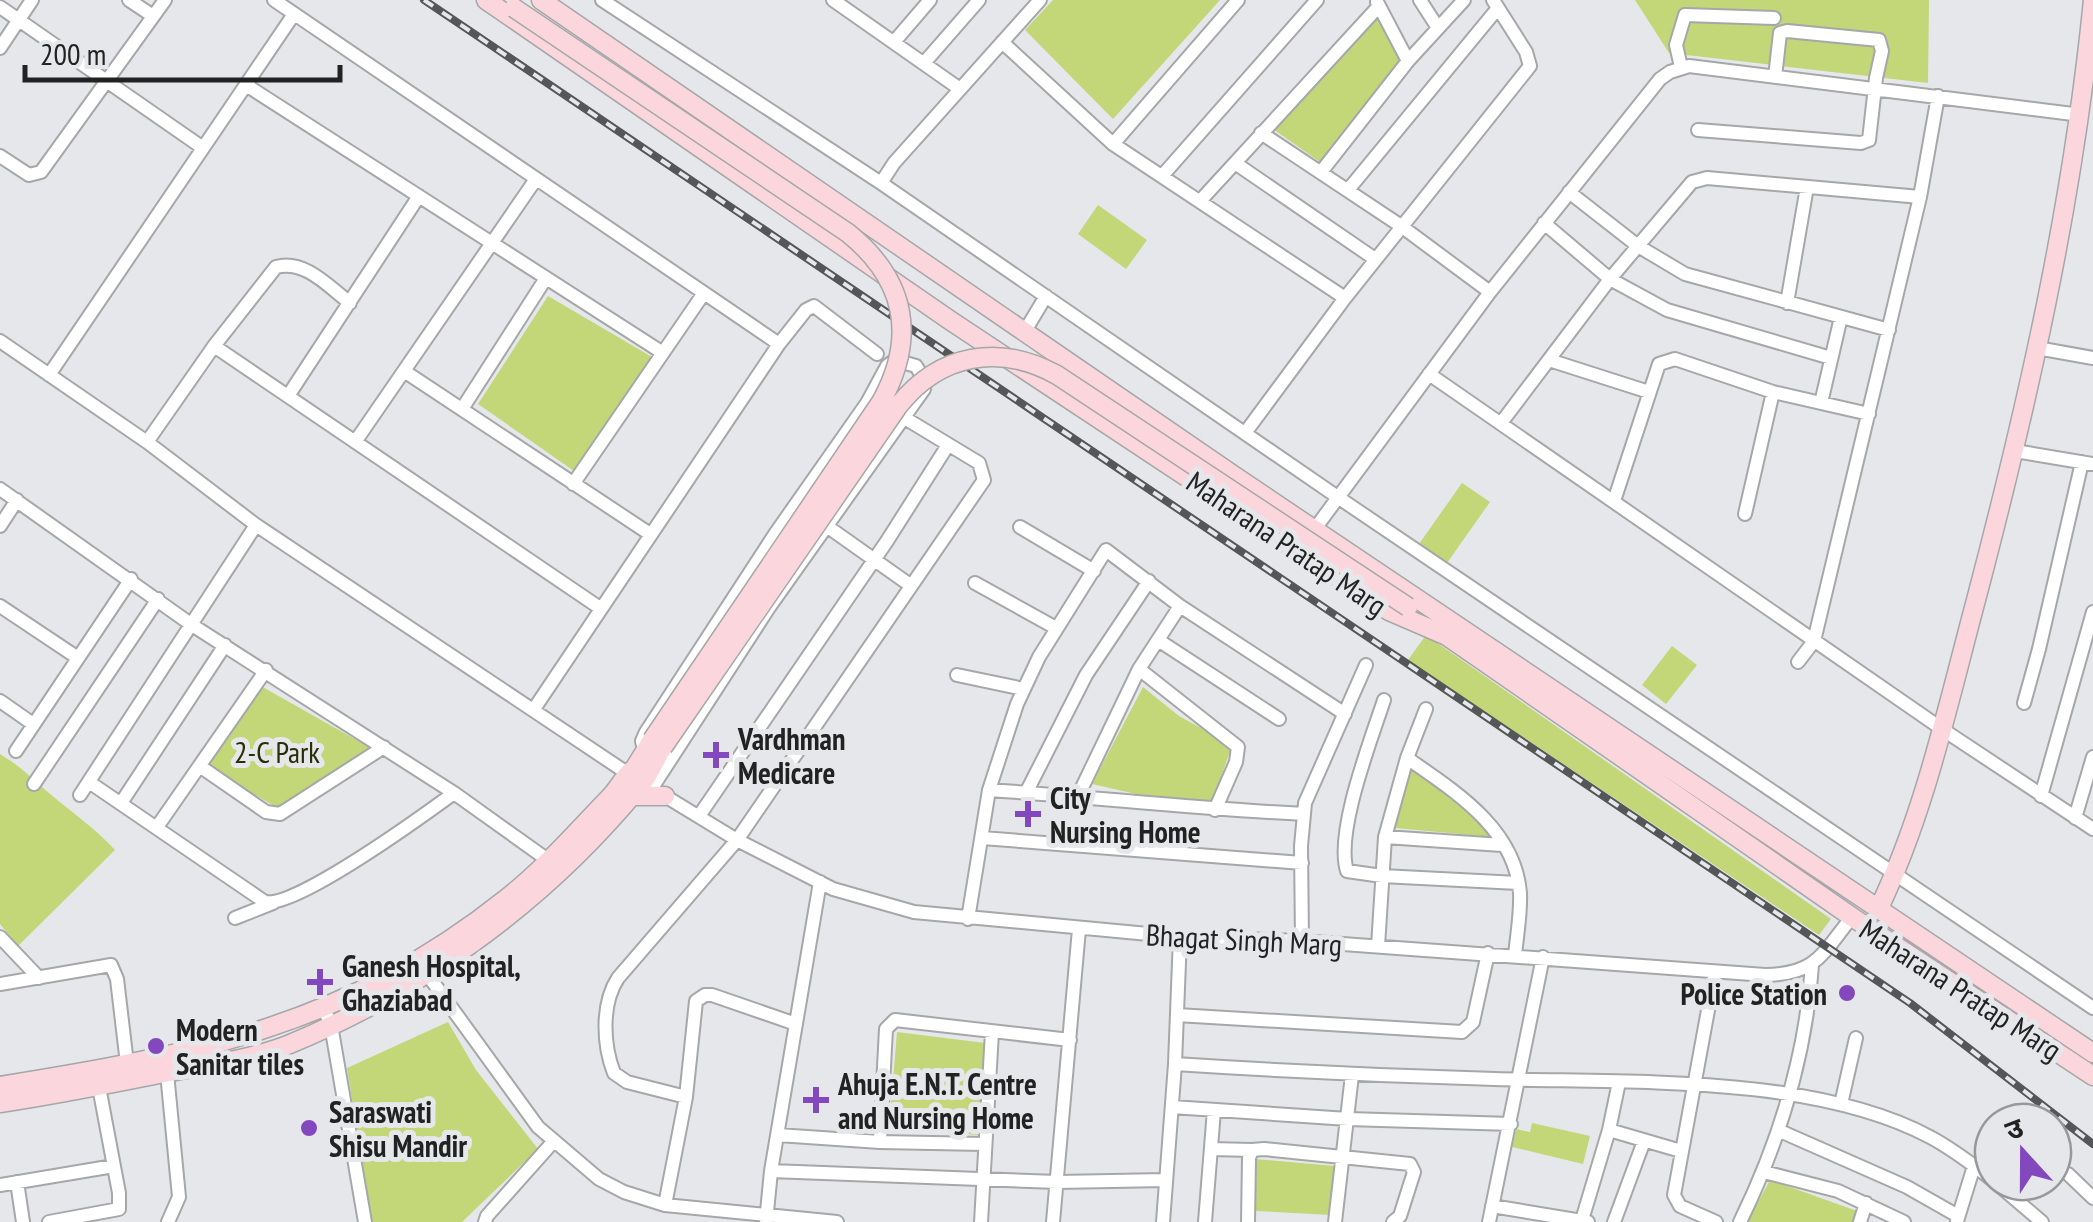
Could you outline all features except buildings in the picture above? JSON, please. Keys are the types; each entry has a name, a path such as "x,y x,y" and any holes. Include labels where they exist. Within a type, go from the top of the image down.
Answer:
{"street":[{"path":"0,48 32,0"},
{"path":"129,0 153,16"},
{"path":"0,156 29,175 41,172 165,0"},
{"path":"274,0 779,344"},
{"name":"Maharana Pratap Marg","path":"486,0 1036,376 1389,611 1430,627 1611,739"},
{"name":"Maharana Pratap Marg","path":"542,0 565,6 1052,350 1737,825 1878,910 2093,1054"},
{"path":"602,0 881,183 1338,498 2093,1008"},
{"path":"834,0 960,89"},
{"path":"894,42 930,0"},
{"path":"924,63 980,0"},
{"path":"881,183 1040,0"},
{"path":"1114,144 1238,0"},
{"path":"1162,176 1316,0"},
{"path":"1420,0 1438,28"},
{"path":"1320,172 1408,61 1464,0"},
{"path":"1878,910 1896,874 1942,730 2015,452 2088,91 2092,0"},
{"path":"1200,202 1378,3 1408,61"},
{"path":"508,4 848,233 880,262 898,300 901,353 892,383 653,746 642,783"},
{"path":"1245,433 1345,298 1530,66 1526,52 1496,4 1348,190"},
{"path":"0,7 203,148"},
{"path":"49,375 294,14"},
{"path":"1681,67 1676,45 1685,14 1774,18"},
{"path":"1698,130 1866,142 1883,46 1874,38 1798,31 1780,34 1775,77"},
{"path":"1002,42 1114,144 1345,298"},
{"path":"1314,530 1544,223 1660,79 1681,67 2081,115"},
{"path":"246,85 663,353"},
{"path":"1798,662 1814,641 1920,196 1938,96"},
{"path":"1261,132 1402,226 1490,292"},
{"path":"1234,163 1375,260"},
{"path":"355,442 536,178"},
{"path":"1500,422 1610,278 1692,182 1708,178 1920,196"},
{"path":"1788,303 1807,187"},
{"path":"1569,192 1638,246 1699,280 1889,330"},
{"path":"288,396 419,196"},
{"path":"1544,223 1610,278 1667,310 1831,358"},
{"path":"147,442 214,346 276,267 302,267 350,303"},
{"path":"462,410 546,278"},
{"path":"573,484 704,293"},
{"path":"1025,331 1046,296"},
{"path":"534,708 779,344 806,310 814,306 877,354"},
{"path":"1820,403 1841,318"},
{"name":"Bhagat Singh Marg","path":"0,341 147,442 256,525 642,783 737,840 820,882 888,906 968,919 1180,937 1488,953 1715,972 1786,975 1812,965"},
{"path":"214,346 600,608"},
{"path":"2037,348 2093,358"},
{"path":"1036,376 1052,350"},
{"path":"1614,501 1659,364 1675,358 1773,392 1869,414"},
{"path":"653,746 899,404 923,377 967,359 1022,360 1057,375 1408,607 1430,627"},
{"path":"1550,360 1649,392"},
{"path":"0,1086 128,1073 168,1073 212,1066 289,1044 327,1017 520,909 556,867 642,783 924,389 925,381 916,366 890,362 870,398 708,634 644,737 653,746"},
{"path":"404,371 650,534"},
{"path":"1428,374 2093,830"},
{"path":"1745,514 1773,392"},
{"path":"686,1097 627,1082 614,1073 606,999 618,978 737,840 984,480 979,463 870,398"},
{"path":"698,816 875,559 948,444"},
{"path":"2015,452 2088,463 2024,703"},
{"path":"0,488 192,625 384,747 556,867"},
{"path":"0,526 17,500"},
{"path":"80,795 256,525"},
{"path":"828,527 910,585"},
{"path":"1020,527 1094,570"},
{"path":"968,919 996,762 1024,689 1056,628 1106,550 1180,606 1345,714"},
{"path":"16,751 130,579"},
{"path":"1026,793 1086,675 1149,581"},
{"path":"975,584 1056,628"},
{"path":"34,784 158,599"},
{"path":"0,606 78,658"},
{"path":"1078,796 1139,669 1180,606"},
{"path":"2041,796 2093,612"},
{"path":"1158,640 1279,719"},
{"path":"120,803 224,645"},
{"path":"1302,941 1304,814 1312,784 1366,665"},
{"path":"1139,669 1238,746 1236,762 1214,810"},
{"path":"156,827 266,670"},
{"path":"956,675 1024,689"},
{"path":"1384,700 1354,799 1344,860 1347,870 1382,876 1518,883"},
{"path":"0,701 34,724"},
{"path":"1378,946 1385,836 1426,709"},
{"path":"201,767 266,812 280,814 384,747"},
{"path":"2075,818 2093,757"},
{"path":"1408,758 1466,800 1502,844 1518,883 1514,956"},
{"path":"89,782 265,902 273,903"},
{"path":"989,790 1304,814"},
{"path":"235,918 292,896 386,842 454,794"},
{"name":"Maharana Pratap Marg","path":"1737,825 1852,916 2093,1076"},
{"path":"1385,836 1502,844"},
{"path":"982,838 1302,864"},
{"path":"766,1220 820,882"},
{"path":"1740,1222 1764,1172 1792,1094 1812,965 1852,916"},
{"path":"1053,1222 1079,928"},
{"path":"0,937 39,978"},
{"path":"1163,1222 1180,937"},
{"path":"1177,1016 1462,1032 1473,1022 1488,953"},
{"path":"1489,1222 1543,957"},
{"path":"0,984 98,965 114,968 128,1073"},
{"path":"422,967 553,1142 598,1179 665,1205 766,1220 837,1222"},
{"path":"1708,1220 1674,1200 1715,972"},
{"path":"1985,1004 1995,987"},
{"path":"665,1205 686,1097 696,1001 712,995 796,1024"},
{"path":"0,1103 99,1087 128,1073 222,1043 327,1017"},
{"path":"327,1017 365,1222"},
{"path":"880,1142 889,1023 900,1019 1070,1040"},
{"path":"981,1222 992,1032"},
{"path":"1841,1104 1856,1038"},
{"path":"1175,1064 1352,1075 1620,1082 1792,1094 1841,1104 1928,1136 1973,1165"},
{"path":"168,1073 179,1197 168,1222"},
{"path":"1336,1222 1352,1075"},
{"path":"1492,1206 1577,1221 1609,1130 1620,1082"},
{"path":"49,1222 118,1209 99,1087"},
{"path":"1172,1107 1348,1119 1511,1124"},
{"path":"1206,1222 1214,1110"},
{"path":"1609,1130 1681,1151"},
{"path":"1780,1131 1907,1187 1957,1219 1973,1169"},
{"path":"778,1135 984,1144"},
{"path":"1614,1222 1644,1141"},
{"path":"485,1222 486,1216 553,1142"},
{"path":"1211,1149 1405,1162 1413,1168 1400,1216 1394,1222"},
{"path":"1248,1222 1248,1158 1252,1150"},
{"path":"0,1184 114,1166"},
{"path":"771,1172 1057,1182 1166,1180"},
{"path":"1764,1172 1838,1191 1899,1221"},
{"path":"2073,1179 2093,1198"},
{"path":"16,1182 24,1222"},
{"path":"2019,1202 2042,1222"},
{"path":"1860,1222 1866,1203"}],"green space":[{"path":"1053,0 1220,0 1113,119 1025,30"},
{"path":"1635,0 1929,0 1928,83 1669,53"},
{"path":"1378,11 1404,59 1320,162 1273,129"},
{"path":"1098,205 1147,240 1126,269 1078,234"},
{"path":"548,296 652,357 574,471 478,404"},
{"path":"1462,483 1490,502 1447,563 1419,544"},
{"path":"1426,635 1831,919 1819,935 1408,660"},
{"path":"1672,646 1697,665 1666,704 1642,685"},
{"name":"2-C Park","path":"259,685 376,751 287,810 276,807 207,767"},
{"path":"1143,687 1179,716 1232,745 1213,801 1136,794 1092,784"},
{"path":"0,754 115,850 18,946 0,924"},
{"path":"1411,769 1454,799 1492,837 1395,828"},
{"path":"448,1022 476,1070 538,1149 462,1222 372,1222 347,1068"},
{"path":"897,1032 985,1043 978,1135 889,1128"},
{"path":"1532,1123 1590,1136 1583,1164 1512,1147 1516,1129 1530,1132"},
{"path":"1255,1159 1335,1166 1332,1215 1256,1211"},
{"path":"1770,1180 1857,1211 1853,1222 1747,1222"}],"railway":[{"path":"424,0 1910,1003 2093,1144"}],"place":[{"name":"Vardhman Medicare","path":"716,755"},
{"name":"City Nursing Home","path":"1028,814"},
{"name":"Ganesh Hospital, Ghaziabad","path":"320,982"},
{"name":"Police Station","path":"1847,993"},
{"name":"Modern Sanitar tiles","path":"156,1046"},
{"name":"Ahuja E.N.T. Centre and Nursing Home","path":"816,1100"},
{"name":"Saraswati Shisu Mandir","path":"309,1128"}]}
